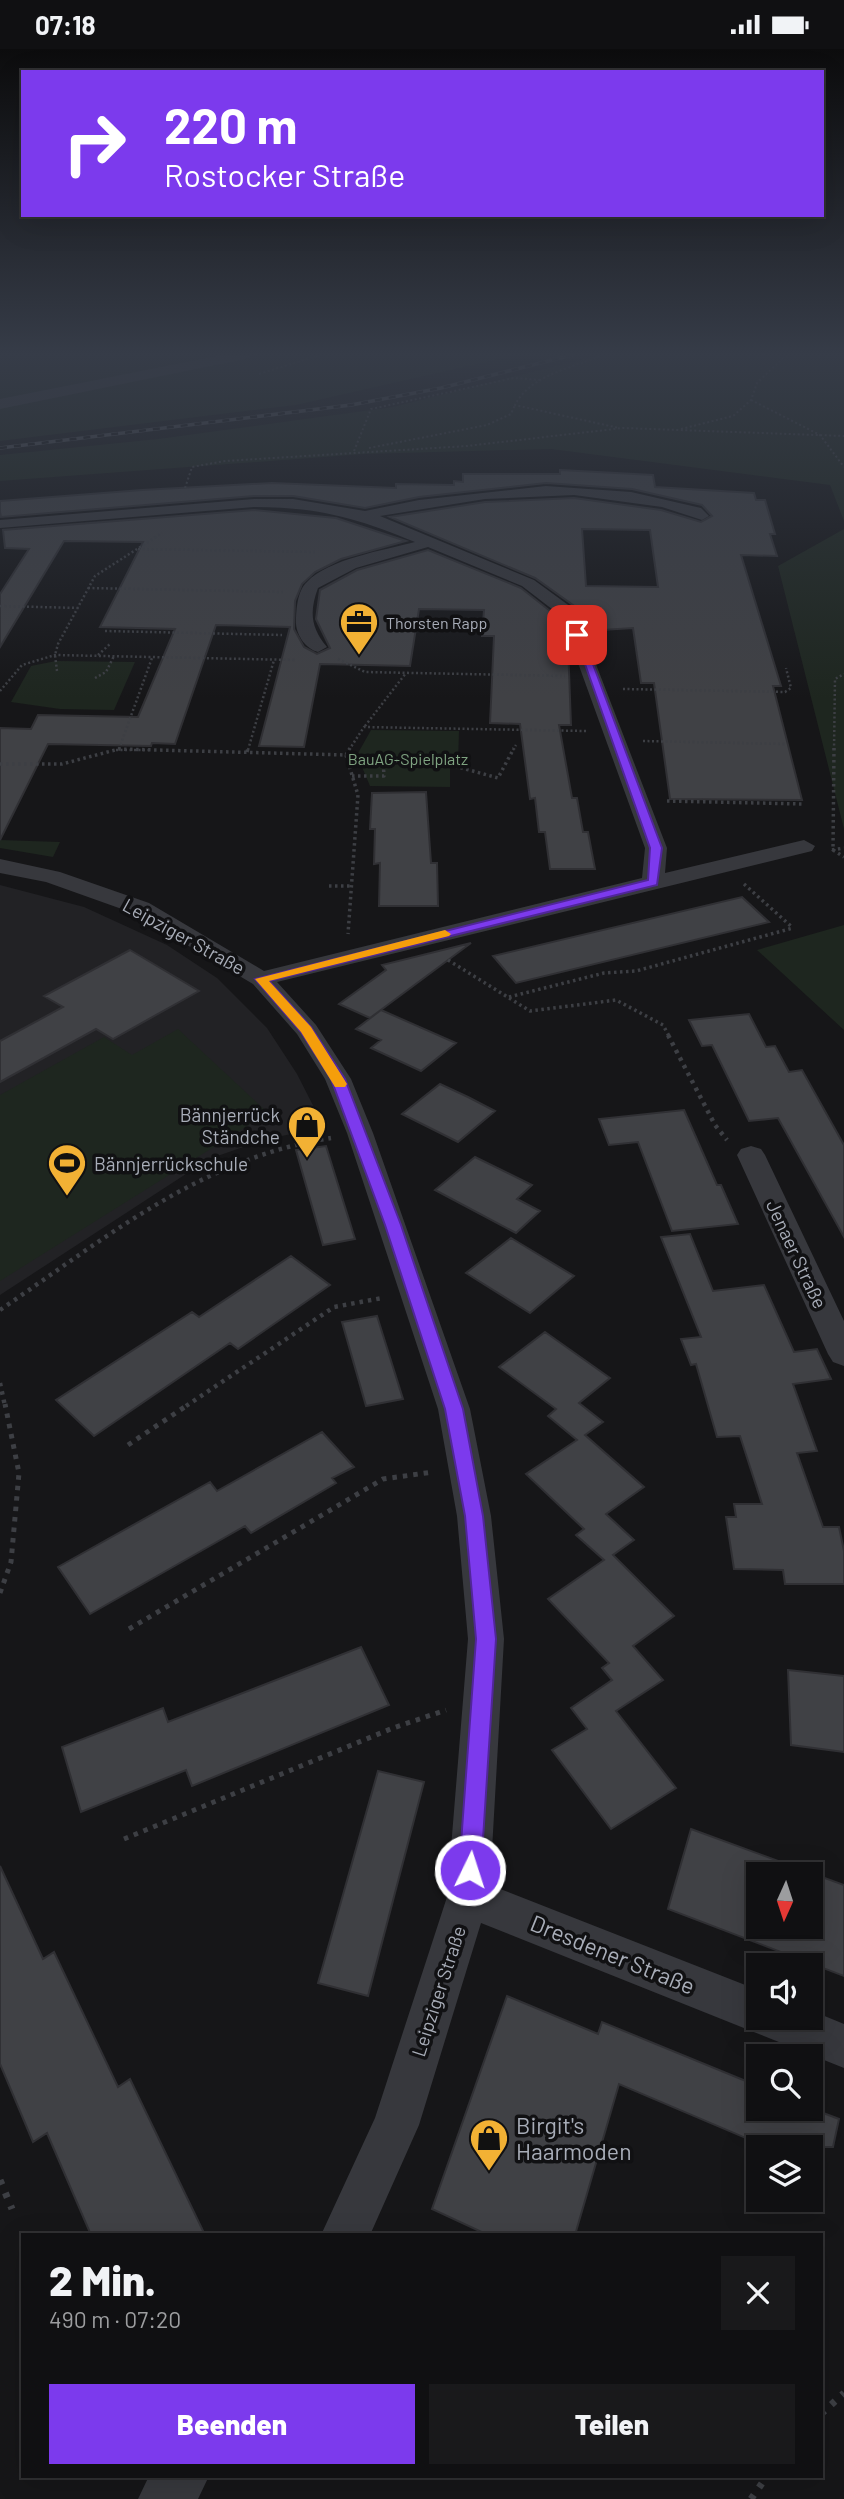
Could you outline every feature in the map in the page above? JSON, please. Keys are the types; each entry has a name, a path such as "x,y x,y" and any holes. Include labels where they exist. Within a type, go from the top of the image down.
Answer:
{"street":[{"path":"366,516 492,493 565,488 638,497 696,511 702,516"},
{"path":"0,524 254,503 335,508 366,516 528,583 569,614 656,848 653,882"},
{"path":"318,648 304,624 305,608 313,584 352,565 430,542"},
{"path":"261,979 804,846"},
{"name":"Leipziger Straße","path":"0,866 52,877 141,908 261,979 307,1030 338,1079 393,1225 454,1409 474,1516 486,1639 468,1897 396,2125 346,2233"},
{"name":"Jenaer Straße","path":"751,1155 844,1354"},
{"name":"Dresdener Straße","path":"468,1897 746,2007"},
{"path":"803,2030 844,2046"},
{"path":"165,2499 181,2478"}],"path":[{"path":"184,492 191,469"},
{"path":"57,671 55,655 94,576 164,532"},
{"path":"138,549 321,552"},
{"path":"88,588 281,591"},
{"path":"0,606 79,608"},
{"path":"105,631 318,648 365,672 785,692 791,688 786,668"},
{"path":"98,656 110,644"},
{"path":"0,691 14,668 23,661 55,655 301,660"},
{"path":"94,678 106,672 114,656"},
{"path":"118,749 152,657"},
{"path":"247,753 274,660"},
{"path":"347,958 358,795 346,755 406,673"},
{"path":"844,674 835,679 833,850 844,857"},
{"path":"364,727 785,744"},
{"path":"352,776 384,776 383,760 452,765 498,778 516,745"},
{"path":"0,764 62,764 118,749 346,755"},
{"path":"638,801 803,804"},
{"path":"508,998 604,973 636,971 793,928 723,865"},
{"path":"329,886 351,886"},
{"path":"457,965 530,1011 616,1000 663,1025 715,1125"},
{"path":"0,1310 184,1187 225,1166 274,1148 322,1139"},
{"path":"128,1445 334,1307 377,1299"},
{"path":"0,1383 19,1473 11,1562 0,1593"},
{"path":"129,1629 383,1479 416,1475"},
{"path":"124,1839 393,1728 456,1706"},
{"path":"0,2180 12,2209"},
{"path":"823,2412 844,2393"},
{"path":"751,2499 766,2478"}],"shaded area":[{"name":"Bännjerrückschule","path":"0,885 84,907 167,945 217,978 267,1028 297,1074 324,1127 263,1140 209,1159 0,1295"}],"green space":[{"path":"0,469 157,469 0,481"},
{"path":"709,469 844,469 844,521 830,485"},
{"path":"844,529 844,829 778,566"},
{"path":"56,661 135,662 114,710 60,709 11,702 31,666"},
{"name":"BauAG-Spielplatz","path":"371,730 459,731 458,763 450,767 450,787 370,786 357,755"},
{"path":"0,840 60,842 53,857 0,848"},
{"path":"844,925 844,1030 757,950"},
{"name":"Bännjerrückschule","path":"178,1029 268,1113 0,1281 0,1095 104,1037 132,1055"}],"building":[{"path":"560,470 653,475 655,487 754,493 756,500 765,500 775,534 770,534 777,556 741,555 781,686 773,686 802,800 670,799 654,683 641,683 633,628 586,631 577,608 535,578 390,517 485,502 574,498 661,510 701,522 712,516 702,505 632,489 546,483 419,497 365,508 293,496 254,496 1,517 0,512 0,501 142,490 272,483 396,488 396,484 454,485 454,481 463,482 463,474 560,474","holes":["582,529 650,530 658,587 586,586"]},
{"path":"254,510 336,518 406,541 341,559 315,572 302,584 295,601 294,629 304,647 317,654 330,648 316,619 320,590 357,570 428,550 521,588 559,618 568,644 571,725 559,725 572,798 577,798 583,832 588,832 595,869 550,869 545,832 539,832 535,798 530,799 520,724 490,723 494,636 482,636 484,610 419,609 410,666 320,664 304,747 259,746 290,627 216,625 175,744 48,744 0,840 0,728 31,729 38,715 138,717 175,629 100,627 143,542 64,541 0,647 0,594 29,549 5,548 3,530"},
{"path":"426,792 431,863 437,863 438,906 379,906 380,863 374,864 375,829 370,829 372,793"},
{"path":"742,897 769,922 516,983 493,956"},
{"path":"471,943 370,1018 339,1004 386,970 382,965"},
{"path":"130,950 199,991 113,1039 96,1029 0,1082 0,1041 63,1007 44,996"},
{"path":"381,1010 456,1043 421,1071 371,1048 381,1040 356,1029"},
{"path":"749,1014 766,1047 775,1046 789,1072 802,1070 844,1145 844,1237 778,1118 749,1121 712,1045 702,1046 689,1020"},
{"path":"440,1084 495,1111 458,1142 402,1114"},
{"path":"684,1110 717,1185 721,1185 738,1224 672,1231 638,1142 609,1145 599,1119"},
{"path":"326,1146 355,1239 323,1245 296,1150"},
{"path":"475,1157 532,1185 517,1199 540,1211 516,1233 435,1190"},
{"path":"690,1234 713,1291 764,1285 794,1352 817,1349 831,1379 793,1384 817,1451 797,1453 823,1527 839,1527 844,1551 844,1584 785,1584 783,1570 734,1569 726,1517 736,1517 734,1504 762,1504 740,1436 717,1437 696,1364 691,1365 681,1339 701,1337 661,1237"},
{"path":"511,1238 574,1276 530,1313 466,1273"},
{"path":"291,1256 330,1285 238,1349 230,1343 94,1436 56,1400 192,1312 199,1317"},
{"path":"377,1316 403,1399 366,1406 342,1322"},
{"path":"545,1332 610,1378 579,1403 603,1422 585,1435 644,1487 606,1514 634,1540 613,1555 674,1616 633,1646 663,1680 616,1711 676,1788 611,1829 552,1750 587,1729 571,1708 612,1680 602,1668 609,1663 548,1599 604,1560 576,1535 584,1529 526,1474 577,1440 548,1416 556,1409 499,1367"},
{"path":"322,1432 354,1467 332,1478 336,1483 251,1533 245,1526 90,1614 58,1567 210,1482 217,1491"},
{"path":"361,1647 389,1705 192,1786 186,1770 81,1812 62,1747 163,1708 168,1722"},
{"path":"788,1670 844,1676 844,1752 791,1745"},
{"path":"378,1771 424,1782 368,1996 318,1983"},
{"path":"691,1829 781,1862 746,1862 746,1939 668,1909"},
{"path":"0,1866 43,1959 54,1952 118,2087 130,2079 204,2233 90,2233 47,2133 33,2142 0,2064"},
{"path":"823,1877 844,1885 844,1976 823,1968 823,1953 784,1953 747,1939 823,1939"},
{"path":"507,1996 598,2034 602,2022 746,2081 746,2121 823,2121 823,2113 839,2119 833,2147 823,2147 823,2135 746,2135 746,2138 619,2084 576,2233 484,2233 432,2209"}],"slow traffic":[{"path":"340,1084 307,1030 261,979 445,934"}],"place":[{"name":"Thorsten Rapp","path":"359,656"},
{"name":"Bännjerrück Ständche","path":"307,1159"},
{"name":"Bännjerrückschule","path":"67,1197"},
{"name":"Birgit's Haarmoden","path":"489,2172"}],"route":[{"path":"470,1870 486,1639 474,1516 454,1409 393,1225 338,1079 307,1030 261,979 653,882 656,848 577,635"}]}
